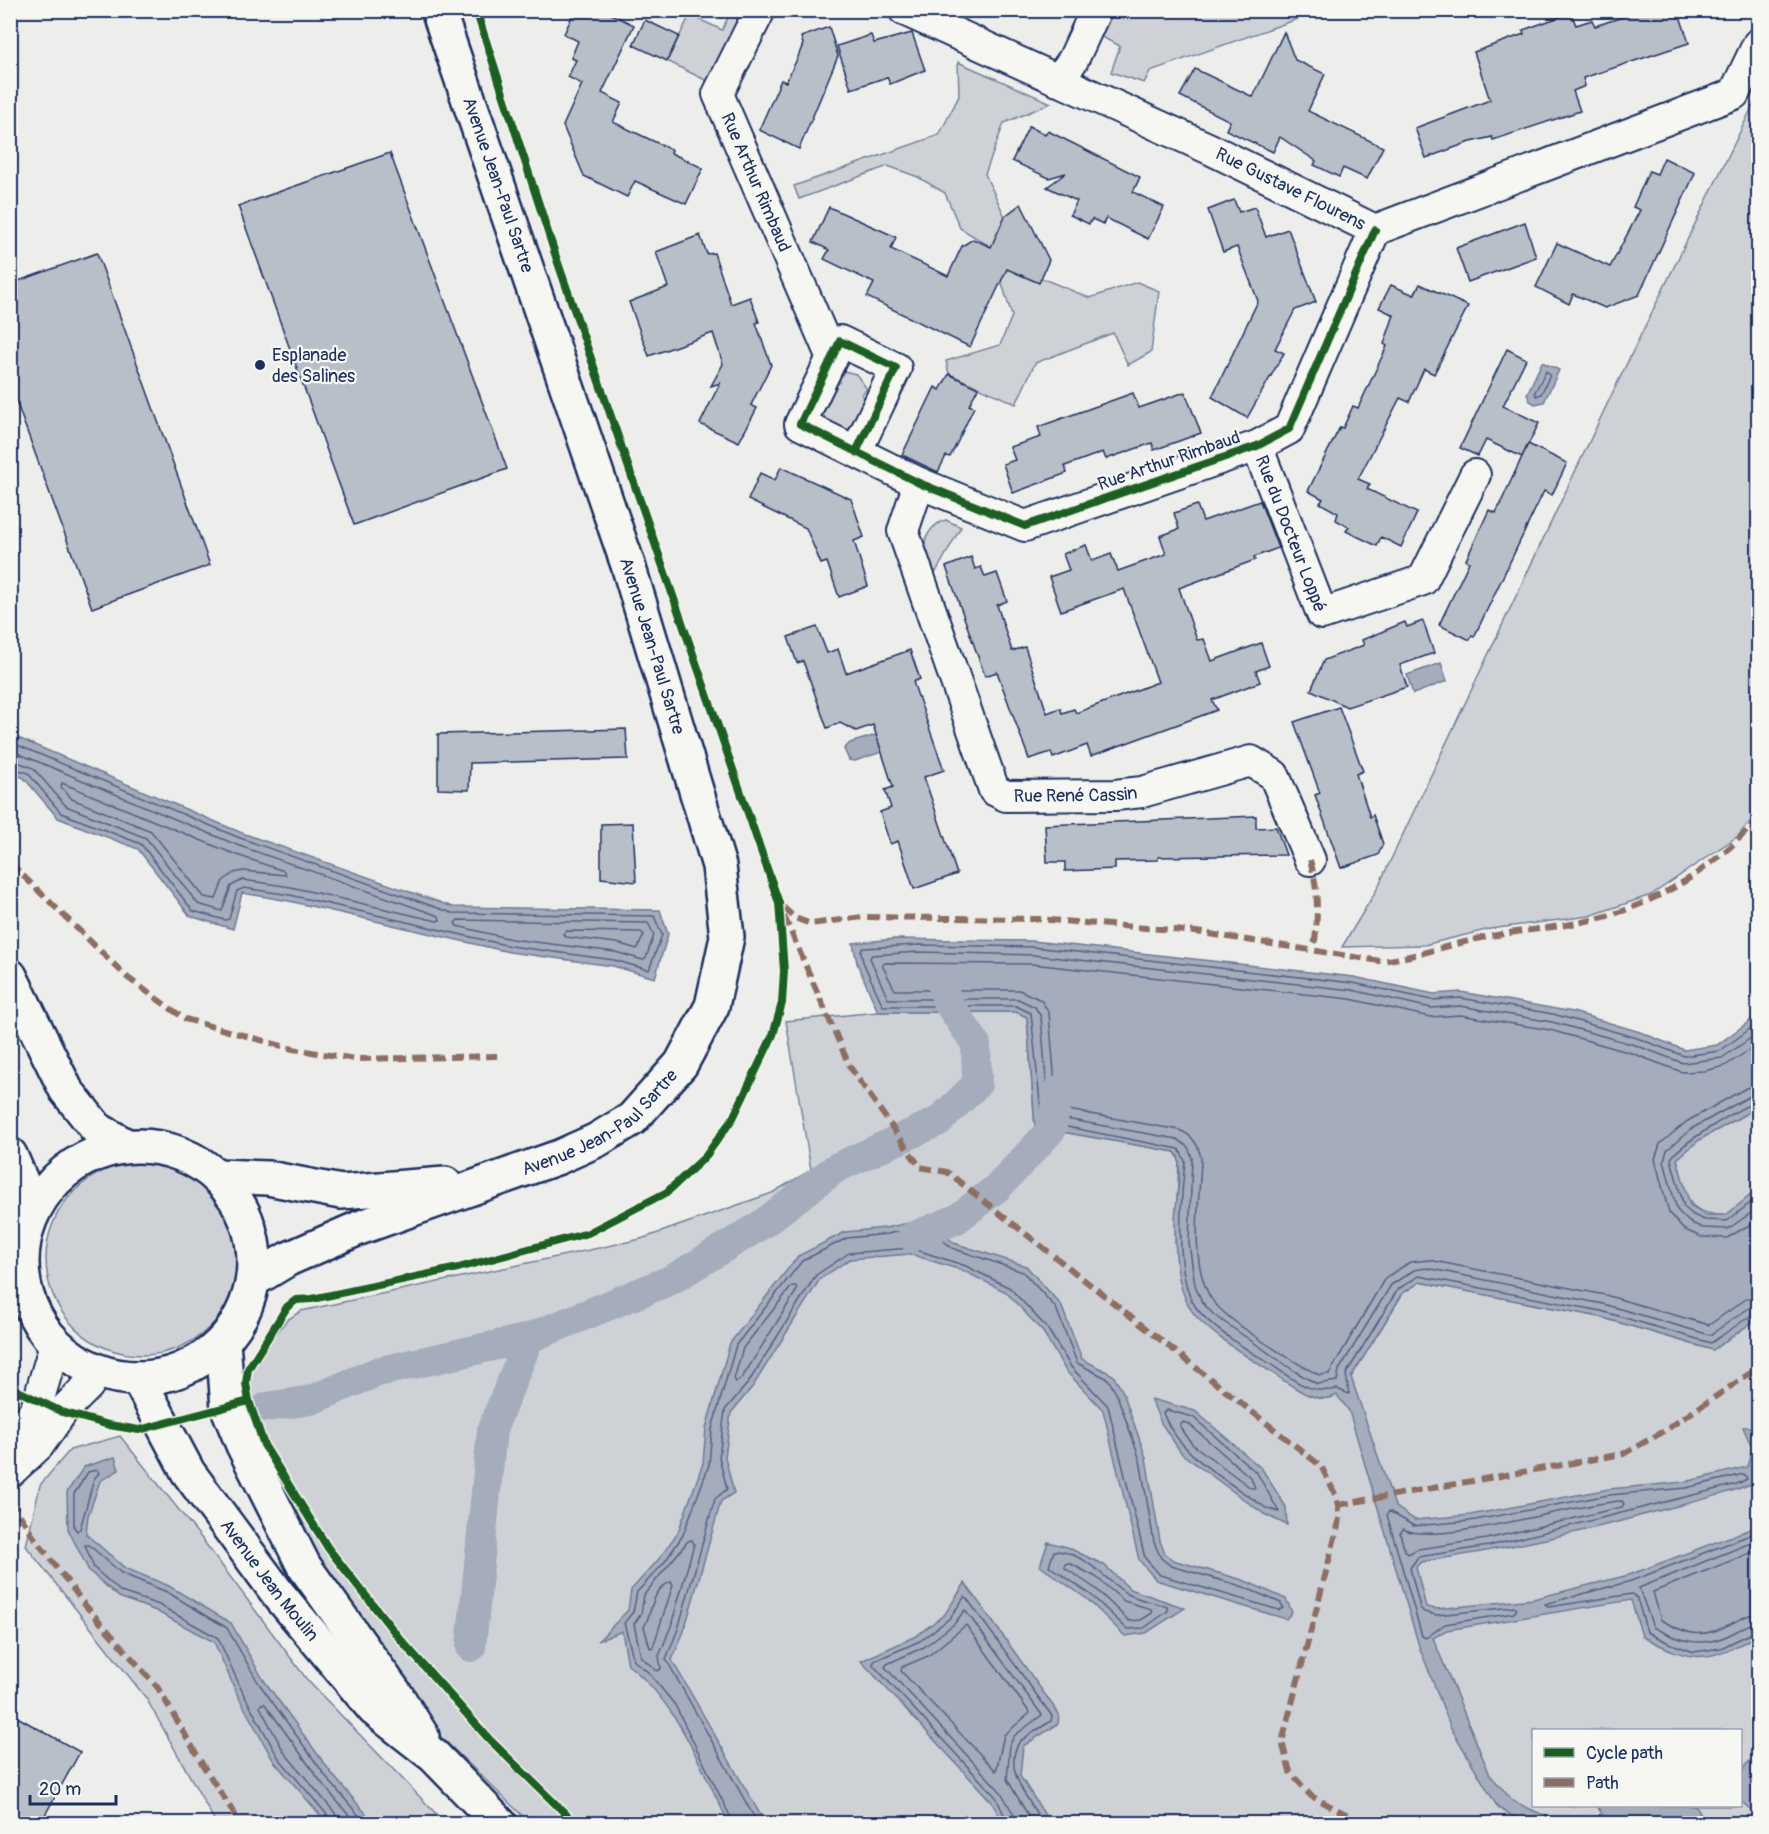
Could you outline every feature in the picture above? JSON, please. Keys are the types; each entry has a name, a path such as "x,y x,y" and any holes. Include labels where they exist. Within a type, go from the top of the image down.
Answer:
{"main road":[{"name":"Avenue Jean-Paul Sartre","path":"253,1280 288,1259 359,1228 486,1181 560,1157 597,1140 632,1119 681,1064 712,1006 727,937 719,866 628,565 438,10"},
{"path":"10,976 66,1090 97,1129 125,1145"},
{"path":"125,1145 175,1150 197,1161 218,1176 241,1206 253,1242 253,1280 248,1302 237,1323 223,1341 205,1357 184,1368 162,1376 138,1378 97,1371 74,1359 55,1344 31,1309 22,1275 23,1240 33,1209 47,1188 65,1171 93,1154 125,1145"},
{"path":"10,1155 33,1209"},
{"name":"Avenue Jean-Paul Sartre","path":"218,1176 268,1178 341,1192 486,1181"},
{"name":"Avenue Jean Moulin","path":"223,1341 228,1407 243,1445 304,1566 395,1693 434,1756"},
{"name":"Avenue Jean Moulin","path":"138,1378 188,1472 279,1595 374,1709 434,1756 500,1824"}],"street":[{"name":"Rue Arthur Rimbaud","path":"760,10 718,94 832,358 801,424 919,483 1025,526 1257,446 1288,429 1375,230"},
{"name":"Rue Gustave Flourens","path":"904,10 1210,149 1375,230 1734,94 1758,44"},
{"path":"1058,81 1073,60 1096,10"},
{"path":"832,358 840,341 896,368 857,450"},
{"name":"Rue du Docteur Loppé","path":"1257,446 1322,614 1423,580 1475,475"},
{"name":"Rue René Cassin","path":"919,483 903,531 993,790 1006,796 1133,793 1251,761 1274,775 1310,860"},
{"path":"10,1445 36,1408 55,1344"},
{"path":"10,1472 39,1445 62,1412 88,1386 97,1371"}],"shaded area":[{"path":"1193,10 1320,11 1150,71 1144,83 1111,72 1120,46 1087,30 1096,11 1162,11 1176,16"},
{"path":"731,11 746,11 711,83 667,61 690,15 722,30"},
{"path":"958,62 1051,103 1004,123 985,174 1006,219 1041,278 1090,298 1137,282 1159,291 1151,352 1128,365 1113,333 1035,363 1016,404 949,374 946,361 1000,345 1012,316 991,247 960,228 945,193 918,177 888,166 799,199 794,186 939,135 959,96"},
{"path":"1758,95 1758,812 1738,836 1651,895 1589,916 1490,929 1424,945 1342,947 1376,891 1611,396"},
{"path":"843,371 856,374 867,389 862,394 865,401 859,415 853,418 857,430 851,433 829,425 822,412 830,390 840,382 837,374"},
{"path":"946,520 961,527 936,572 929,566 924,551 925,543 932,529 938,523"},
{"path":"878,1012 1016,1012 1027,1017 1035,1127 1175,1152 1179,1160 1175,1244 1254,1361 1311,1396 1348,1382 1403,1293 1420,1282 1600,1317 1712,1350 1758,1318 1758,1823 530,1823 437,1733 310,1549 266,1443 247,1382 253,1362 287,1320 301,1311 641,1239 772,1193 811,1170 786,1021"},
{"path":"1758,1107 1758,1189 1726,1216 1701,1211 1694,1206 1685,1193 1677,1159 1699,1140"},
{"path":"142,1163 170,1167 195,1179 210,1191 222,1206 234,1231 238,1259 234,1287 222,1312 210,1327 195,1339 170,1351 142,1355 114,1351 89,1339 74,1327 62,1312 50,1287 46,1259 50,1231 62,1206 74,1191 89,1179 114,1167"},
{"path":"120,1436 202,1539 308,1681 445,1823 216,1823 146,1698 26,1546 40,1485 70,1450"}],"water":[{"path":"1542,362 1559,370 1544,402 1535,404 1530,401 1527,394"},
{"path":"1441,663 1447,681 1413,694 1407,675"},
{"path":"11,735 242,833 453,907 660,910 668,934 655,978 613,966 509,952 289,901 242,893 233,929 190,916 138,849 58,818 24,778 11,772"},
{"path":"876,735 880,736 884,746 882,752 855,761 849,760 844,749 850,743"},
{"path":"895,939 1033,941 1354,977 1434,994 1461,992 1573,1012 1640,1032 1684,1050 1717,1045 1758,1015 1758,1107 1699,1140 1677,1159 1690,1205 1706,1215 1726,1215 1758,1189 1758,1318 1713,1350 1600,1317 1420,1282 1403,1293 1351,1377 1395,1506 1415,1520 1470,1515 1609,1489 1685,1482 1747,1467 1752,1448 1743,1427 1758,1427 1758,1481 1709,1498 1599,1527 1421,1562 1416,1567 1426,1607 1436,1609 1533,1599 1629,1575 1758,1526 1758,1635 1713,1655 1700,1656 1675,1652 1642,1636 1631,1600 1447,1630 1433,1638 1490,1775 1513,1801 1560,1823 1525,1823 1498,1808 1451,1728 1419,1646 1349,1411 1337,1395 1322,1398 1307,1394 1231,1346 1197,1317 1185,1298 1181,1288 1176,1253 1178,1156 1175,1152 1035,1127 1027,1017 1016,1012 878,1012 857,963 853,943"},
{"path":"955,1213 943,1233 954,1243 1026,1266 1061,1305 1082,1359 1113,1375 1123,1392 1146,1458 1160,1541 1165,1554 1173,1560 1243,1580 1286,1599 1292,1612 1286,1619 1156,1580 1139,1560 1103,1410 1066,1371 1043,1332 1006,1292 964,1271 910,1254 850,1259 820,1279 753,1386 731,1413 725,1457 734,1493 721,1501 684,1631 672,1660 765,1823 729,1823 675,1717 646,1680 628,1665 622,1631 598,1641 628,1610 631,1590 659,1559 678,1532 703,1463 706,1428 730,1343 798,1256 845,1232 885,1228"},
{"path":"1151,1399 1195,1411 1262,1469 1286,1507 1287,1525 1264,1514 1182,1454 1161,1423"},
{"path":"115,1457 119,1470 100,1481 88,1516 86,1534 125,1568 169,1586 231,1623 263,1679 332,1774 374,1823 327,1823 273,1760 238,1696 214,1642 156,1611 119,1597 89,1571 68,1529 67,1492 84,1467"},
{"path":"1048,1542 1067,1547 1104,1565 1130,1589 1185,1608 1146,1633 1125,1636 1087,1599 1040,1566"},
{"path":"965,1583 1059,1714 1058,1724 1023,1746 1020,1776 1045,1815 1040,1823 1003,1823 991,1801 861,1661 916,1636 945,1614"},
{"path":"1758,1756 1758,1816 1742,1802 1742,1774 1751,1760"},
{"path":"1598,1807 1696,1807 1708,1823 1608,1823"}],"building":[{"path":"575,10 603,10 634,25 602,93 622,103 613,122 672,150 671,153 703,168 686,204 635,181 627,197 584,176 563,126 582,84 568,77 576,60 571,58 578,41 564,34"},
{"path":"1644,10 1678,10 1689,43 1583,78 1585,86 1573,91 1580,111 1493,140 1492,137 1467,143 1426,158 1415,128 1490,100 1474,52 1524,34 1523,30 1571,13 1576,25 1592,20 1595,26"},
{"path":"645,20 679,36 667,61 633,45"},
{"path":"829,27 838,56 799,149 759,130 781,80 786,82 798,57 803,44 801,37"},
{"path":"1284,32 1295,60 1325,74 1308,111 1383,147 1367,179 1343,168 1339,177 1314,165 1316,161 1280,137 1273,152 1226,130 1230,121 1180,96 1195,69 1253,97"},
{"path":"912,33 925,70 890,84 887,77 851,89 837,46 871,35 874,43"},
{"path":"1029,126 1045,135 1048,131 1140,177 1133,192 1164,207 1148,239 1106,218 1103,224 1092,219 1089,224 1070,215 1077,201 1047,187 1066,173 1049,178 1012,161"},
{"path":"390,153 507,469 354,525 238,206"},
{"path":"1664,158 1695,173 1639,295 1605,308 1573,294 1569,304 1536,287 1557,243 1610,267 1640,210 1633,207 1649,171 1657,174"},
{"path":"1234,200 1239,212 1255,207 1266,237 1288,229 1316,302 1295,310 1275,349 1284,353 1247,418 1212,397 1258,301 1237,247 1223,252 1208,210"},
{"path":"1021,204 1049,260 1039,283 1007,269 970,347 867,297 874,283 824,259 829,250 813,242 829,207 896,237 891,249 948,276 962,246 973,239 991,247 1005,216"},
{"path":"1525,222 1536,257 1468,282 1456,248"},
{"path":"700,235 707,254 714,253 731,304 750,297 759,322 756,323 771,365 751,405 757,408 739,442 700,424 720,383 711,386 723,364 713,333 649,356 629,302 668,287 656,252"},
{"path":"97,253 210,565 92,608 10,385 10,284"},
{"path":"1420,284 1468,306 1434,374 1424,369 1409,402 1400,398 1358,479 1370,484 1367,489 1417,513 1401,547 1381,537 1377,546 1346,531 1349,527 1336,520 1338,513 1320,503 1323,499 1308,491 1340,427 1343,428 1353,406 1358,408 1387,346 1384,344 1394,315 1379,308 1391,285 1414,295"},
{"path":"1507,349 1526,359 1503,406 1539,423 1522,457 1486,440 1478,456 1460,448"},
{"path":"949,374 978,388 969,405 974,407 958,441 950,457 946,456 938,472 902,455 935,387 940,390"},
{"path":"1185,392 1201,433 1154,450 1152,443 1106,459 1103,452 1065,466 1067,473 1013,493 1003,464 1015,460 1010,447 1041,437 1038,427 1133,393 1139,408"},
{"path":"1528,444 1567,463 1552,495 1544,491 1474,637 1472,635 1470,640 1439,625 1469,562 1466,560 1489,510 1496,513"},
{"path":"781,467 851,499 864,537 854,541 868,586 839,597 827,562 821,564 806,528 748,500 760,473 775,480"},
{"path":"1260,501 1278,548 1254,557 1255,560 1179,588 1197,640 1204,639 1212,661 1261,643 1269,666 1256,671 1260,682 1212,700 1217,710 1091,756 1087,745 1053,758 1051,752 1029,759 997,672 985,676 946,567 971,557 975,569 981,567 985,577 997,573 1007,601 997,605 1012,651 1025,647 1047,713 1060,708 1062,713 1074,709 1076,713 1158,682 1124,589 1061,611 1049,577 1069,570 1063,554 1086,545 1092,561 1111,554 1118,571 1166,554 1160,536 1179,529 1174,513 1197,505 1203,521"},
{"path":"1423,621 1434,653 1400,665 1407,687 1347,707 1311,690 1324,660 1364,645 1362,640 1405,622 1407,627"},
{"path":"817,627 827,653 838,649 846,673 910,650 920,679 913,682 944,770 924,777 957,874 914,889 898,841 890,844 880,812 891,808 885,790 893,787 873,725 856,731 840,723 827,728 803,661 797,663 788,637"},
{"path":"1339,707 1363,771 1356,774 1370,817 1373,815 1383,844 1378,855 1341,868 1315,795 1320,793 1294,722"},
{"path":"626,729 628,759 470,763 469,790 438,789 438,734"},
{"path":"1256,816 1256,828 1276,827 1286,855 1158,857 1158,860 1115,861 1115,869 1065,871 1065,862 1047,862 1045,825"},
{"path":"633,823 636,882 601,878 601,824"},
{"path":"10,1713 80,1752 40,1824 10,1824"}],"waterway":[{"path":"529,1338 673,1279 761,1225 836,1168 939,1121 977,1084 976,1044 947,1001 942,983"},
{"path":"912,1237 957,1219 998,1187 1051,1130 1059,1090"},
{"path":"267,1407 311,1400 377,1372 529,1338 492,1430 471,1647"}],"marked path":[{"path":"783,907 795,918 811,924 863,917 1037,919 1196,932 1380,961 1491,936 1579,923 1629,909 1690,878 1726,851 1758,819"},
{"path":"1310,860 1317,904 1314,949"},
{"path":"10,863 128,978 185,1019 293,1049 355,1059 498,1056"},
{"path":"784,916 850,1067 920,1167 947,1172 1321,1466 1336,1496 1340,1518 1282,1742 1290,1772 1311,1796 1365,1824"},
{"path":"1338,1505 1623,1454 1661,1433 1758,1368"},
{"path":"10,1499 33,1536 85,1605 158,1688 204,1767 241,1824"}],"cycle path":[{"path":"476,10 557,260 779,903 784,971 782,1003 773,1035 733,1118 705,1157 667,1192 588,1233 458,1268 312,1299 296,1300 287,1307 248,1369 246,1383 249,1401 264,1445 328,1548 400,1639 489,1739 576,1824"},
{"path":"857,450 896,368 840,341 800,424 919,483 1025,526 1257,446 1289,429 1375,230"},
{"path":"10,1387 62,1412 109,1425 139,1430 249,1401"}],"place":[{"name":"Esplanade des Salines","path":"260,365"}]}
